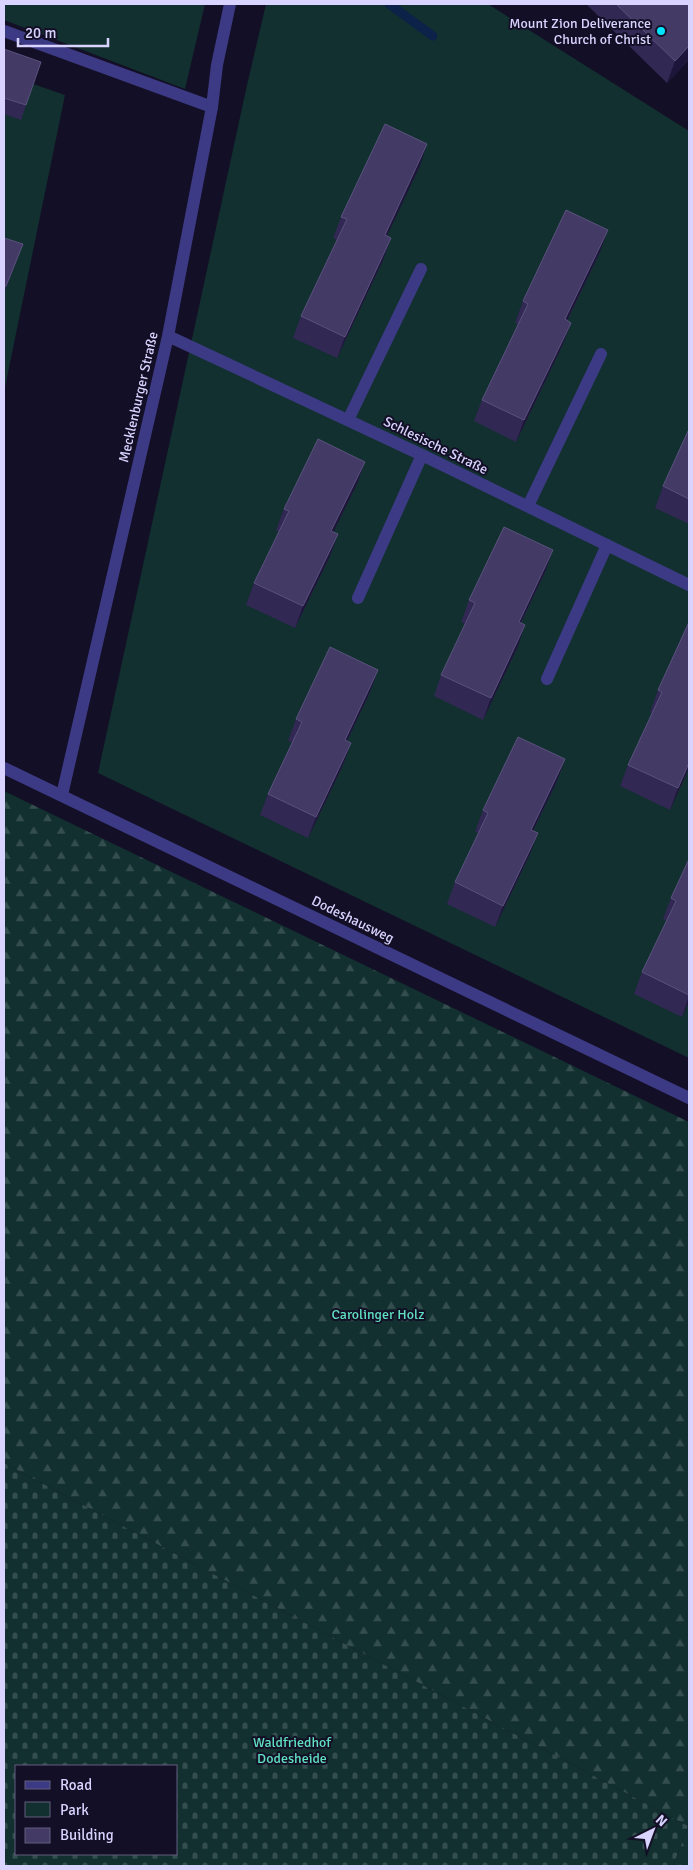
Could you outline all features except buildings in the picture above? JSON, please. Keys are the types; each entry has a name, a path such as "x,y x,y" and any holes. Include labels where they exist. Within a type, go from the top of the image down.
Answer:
{"street":[{"name":"Mecklenburger Straße","path":"62,795 168,336 212,107 216,65 230,4"},
{"path":"4,32 84,59 212,107"},
{"path":"348,420 422,269"},
{"name":"Schlesische Straße","path":"168,336 422,455 689,585"},
{"path":"528,506 601,354"},
{"path":"358,598 422,455"},
{"path":"546,679 607,545"},
{"name":"Dodeshausweg","path":"4,768 689,1098"}],"green space":[{"path":"4,4 205,4 185,89 4,20"},
{"path":"266,4 488,4 689,131 689,1058 98,773"},
{"path":"4,74 65,95 4,392"},
{"name":"Carolinger Holz","path":"4,791 689,1122 689,1866 673,1866 688,1826 4,1463"},
{"name":"Waldfriedhof Dodesheide","path":"4,1463 688,1826 673,1866 4,1866"}],"waterway":[{"path":"389,4 433,36"}],"place":[{"name":"Mount Zion Deliverance Church of Christ","path":"661,31"}]}
